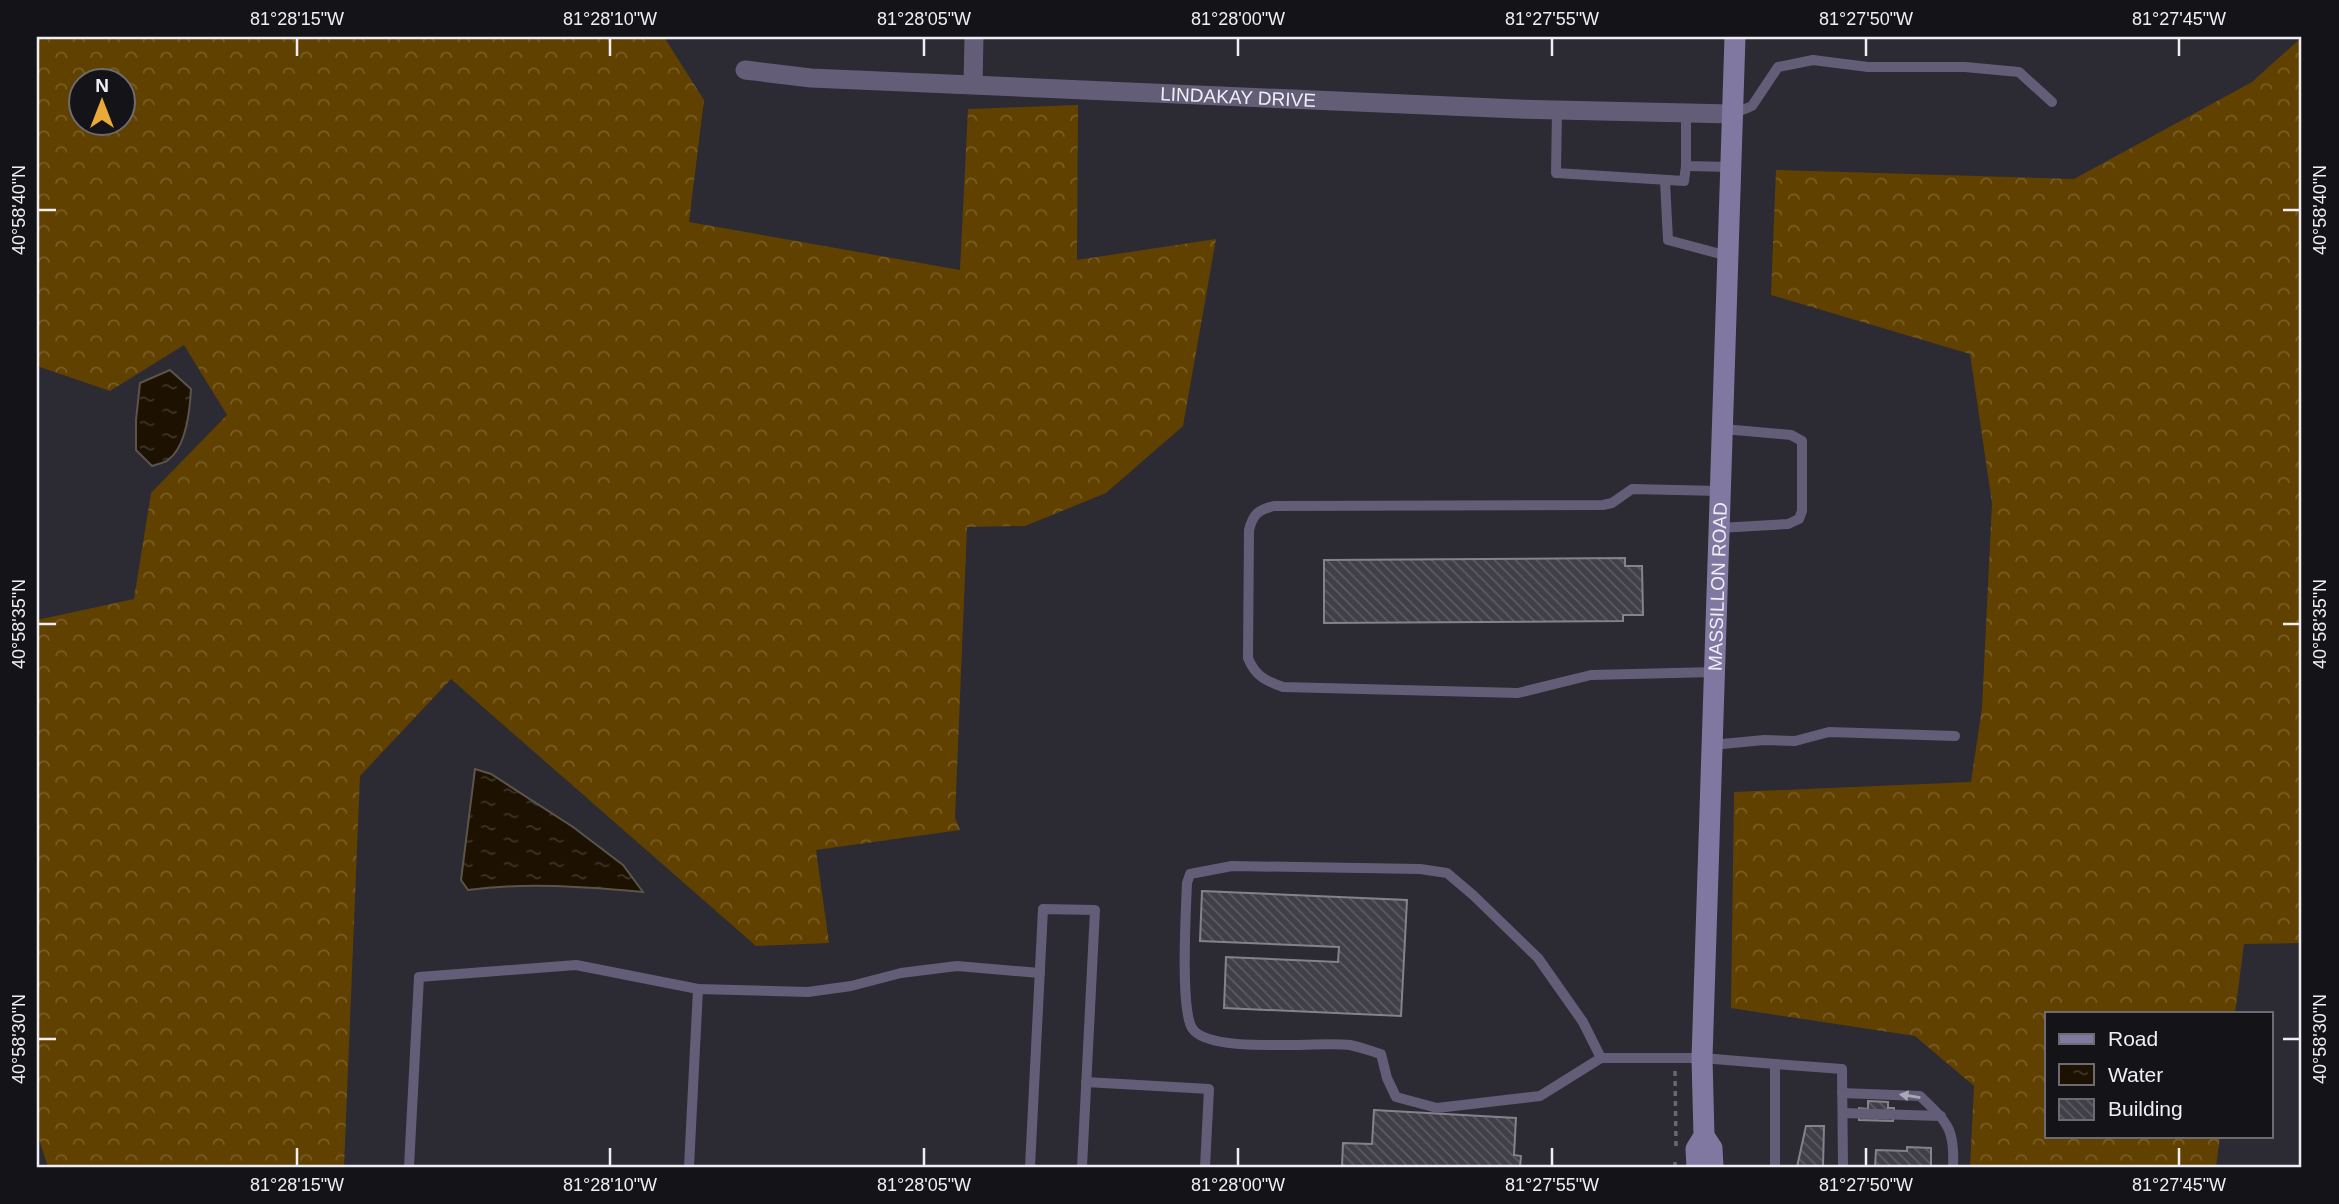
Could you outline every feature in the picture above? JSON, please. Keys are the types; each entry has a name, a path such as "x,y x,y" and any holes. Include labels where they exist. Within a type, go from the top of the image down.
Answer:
{"main road":[{"name":"MASSILLON ROAD","path":"1713,1167 1712,1148 1704,1136 1702,1058 1735,37"},
{"name":"MASSILLON ROAD","path":"1697,1167 1696,1149 1704,1136"}],"street":[{"path":"973,83 974,37"},
{"name":"LINDAKAY DRIVE","path":"745,70 811,78 1558,110 1732,114"}],"lane":[{"path":"1732,114 1752,106 1778,67 1812,60 1868,67 1965,67 2019,72 2052,102"},
{"path":"1558,110 1556,173 1665,181 1684,181 1686,113"},
{"path":"1686,166 1731,167"},
{"path":"1665,181 1668,240 1728,256"},
{"path":"1719,528 1788,524 1798,519 1802,511 1802,441 1791,435 1723,429"},
{"path":"1715,671 1591,675 1518,693 1283,687 1265,680 1253,670 1248,658 1249,530 1252,517 1261,510 1274,506 1603,505 1612,503 1632,489 1721,491"},
{"path":"1712,745 1764,740 1795,741 1829,732 1955,736"},
{"path":"1601,1058 1583,1022 1538,958 1447,873 1420,869 1232,866 1190,874 1187,883 1185,962 1188,1014 1192,1029 1204,1038 1238,1044 1350,1045 1381,1054 1387,1078 1396,1097 1437,1108 1540,1096 1601,1058 1702,1058 1842,1069 1843,1167"},
{"path":"1030,1167 1042,909 1095,910 1082,1167"},
{"path":"409,1167 419,977 576,965 698,989 808,992 851,986 901,973 957,966 1040,973"},
{"path":"689,1167 698,989"},
{"path":"1775,1064 1775,1167"},
{"path":"1086,1082 1209,1089 1205,1167"},
{"path":"1842,1093 1920,1096 1948,1126 1954,1149 1953,1167"},
{"path":"1843,1113 1941,1116"}],"path":[{"path":"1675,1058 1675,1167"}],"green space":[{"path":"37,37 664,37 704,100 689,222 960,270 968,109 1078,105 1077,260 1216,239 1183,426 1106,493 1025,526 967,527 955,818 960,830 816,850 829,943 756,946 451,679 360,776 344,1167 48,1167 37,1133 37,620 134,599 151,493 227,415 184,345 110,391 37,366"},
{"path":"2302,37 2302,943 2244,944 2235,1012 2045,1012 2045,1138 2220,1138 2216,1167 1970,1167 1974,1086 1915,1036 1731,1008 1734,792 1971,782 1982,708 1992,503 1970,354 1771,295 1776,170 2074,179 2252,82"}],"water":[{"path":"170,370 191,389 188,417 183,437 174,454 167,461 152,466 136,450 140,383"},
{"path":"475,769 491,774 573,827 623,865 643,892 534,886 468,890 461,880"}],"building":[{"path":"1625,558 1625,566 1642,566 1643,615 1623,615 1623,621 1324,623 1324,560"},
{"path":"1202,891 1407,900 1401,1016 1224,1008 1226,957 1338,962 1339,947 1200,941"},
{"path":"1868,1101 1888,1102 1888,1108 1894,1108 1893,1121 1859,1120 1859,1108 1868,1109"},
{"path":"1374,1110 1516,1118 1514,1155 1521,1156 1520,1167 1342,1167 1343,1143 1372,1144"},
{"path":"1806,1126 1824,1126 1823,1167 1797,1167"},
{"path":"1907,1147 1931,1148 1931,1167 1875,1167 1876,1150 1907,1151"}]}
